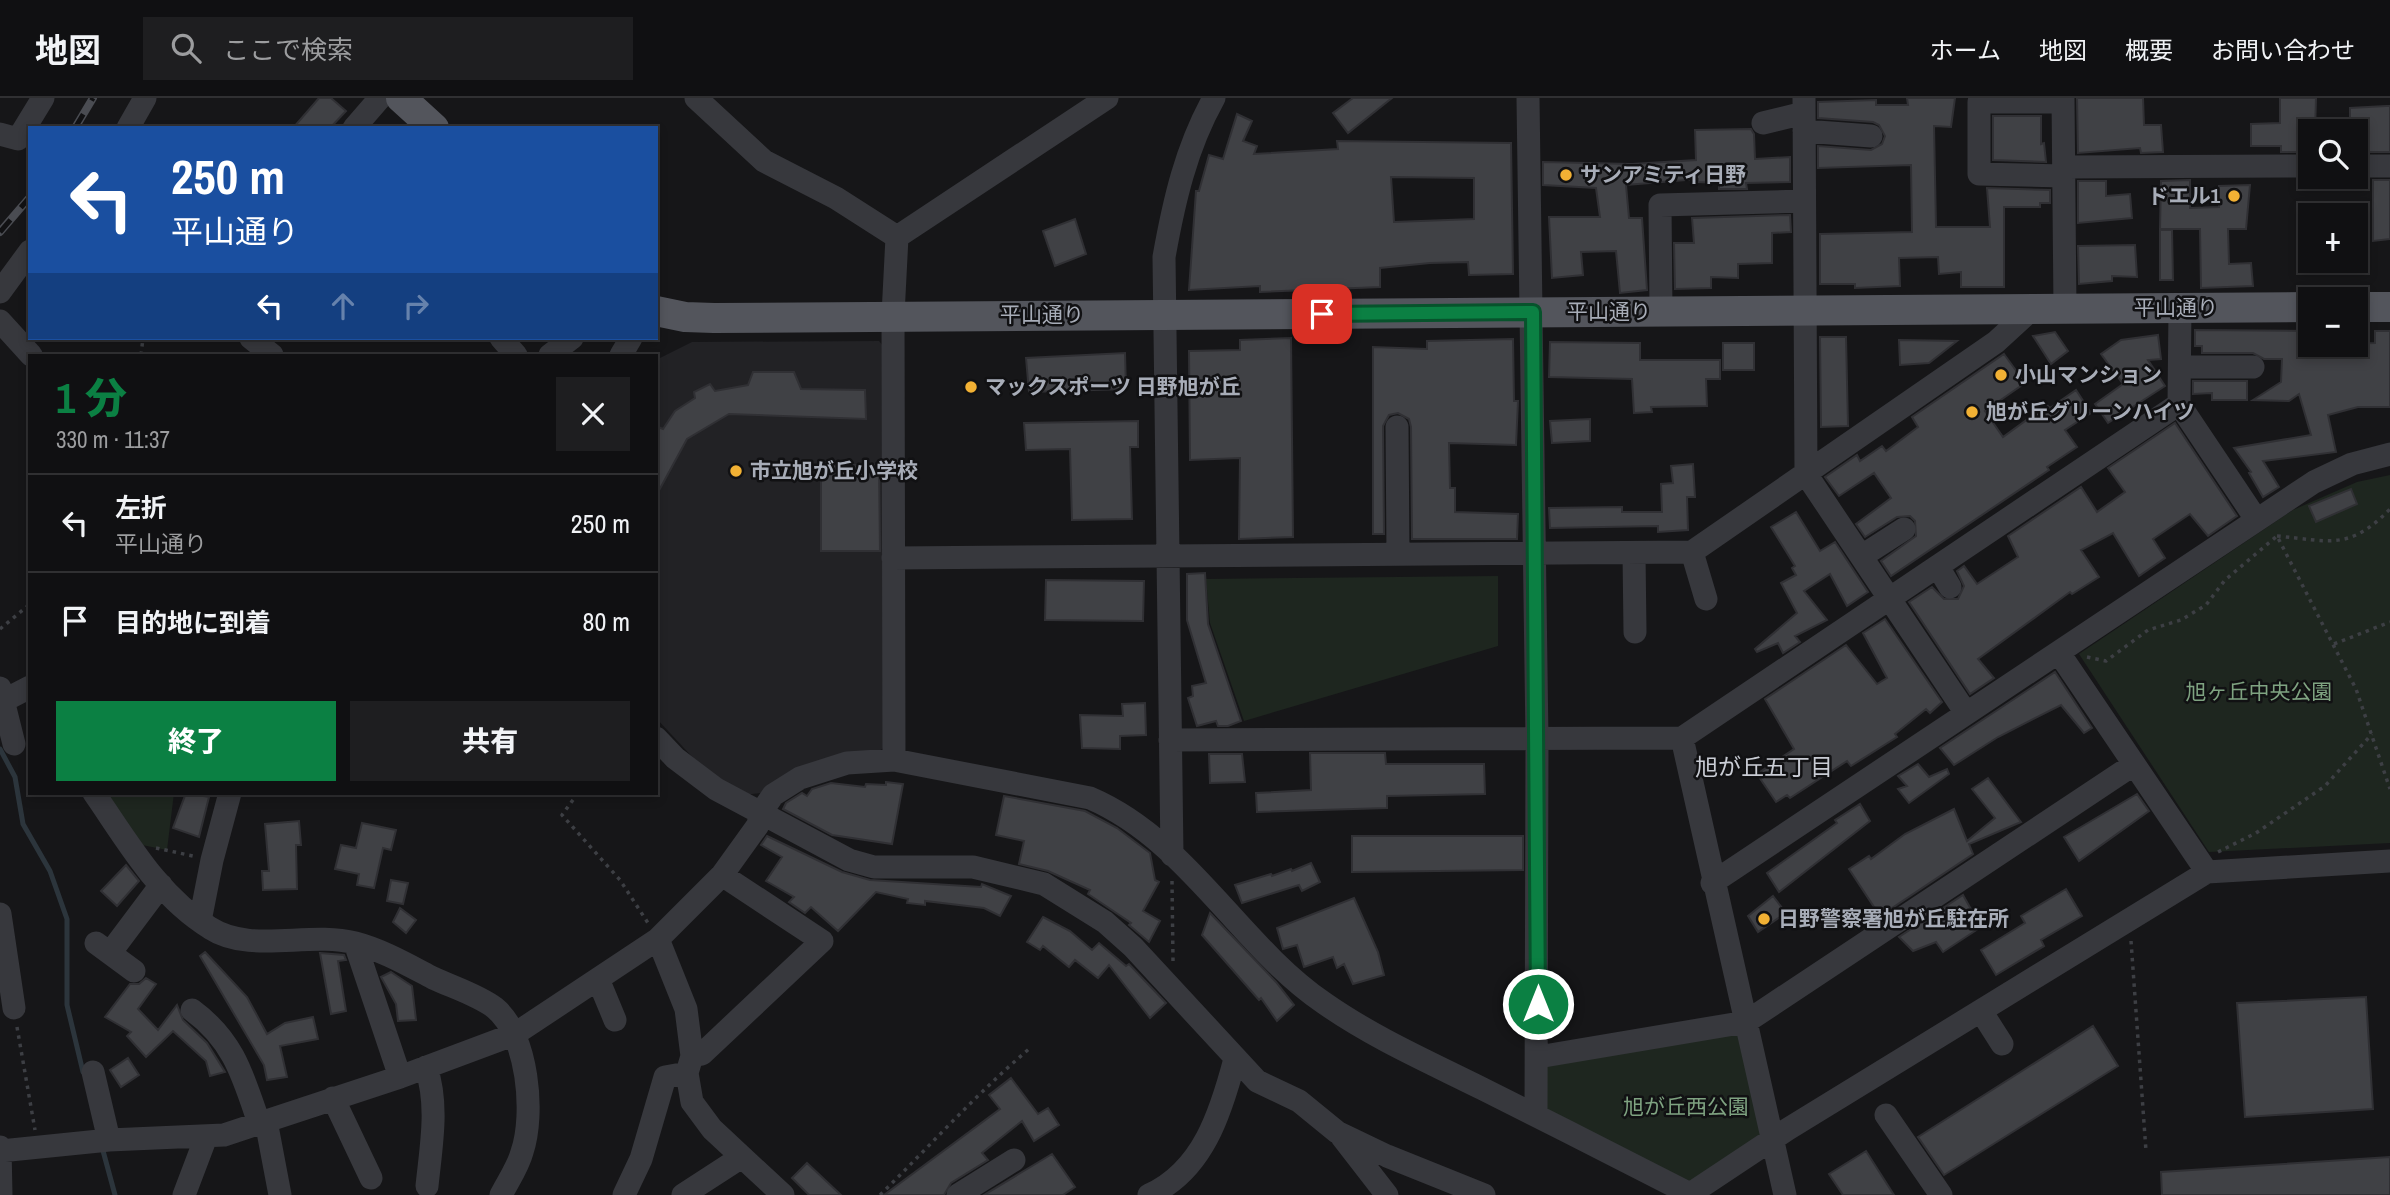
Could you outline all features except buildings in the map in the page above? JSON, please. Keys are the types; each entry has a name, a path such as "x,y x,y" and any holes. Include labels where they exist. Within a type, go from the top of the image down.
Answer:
{"main road":[{"path":"401,98 432,126"},
{"name":"平山通り","path":"658,311 704,318 2298,307"},
{"path":"2368,307 2390,307"}],"street":[{"path":"9,136 43,98"},
{"path":"129,126 145,98"},
{"path":"356,126 380,98"},
{"path":"1172,855 1164,257 1174,198 1195,132 1214,98"},
{"path":"1532,99 1537,740 1536,1115"},
{"path":"2065,309 2064,172 2063,100 1979,102 1979,174 2064,172 2298,166"},
{"path":"706,101 764,161 836,198 897,237"},
{"path":"897,237 1091,102"},
{"path":"1763,123 1804,114 1871,136"},
{"path":"1804,114 1807,474 1966,713"},
{"path":"2368,166 2390,166"},
{"path":"1661,311 1660,205 1803,201"},
{"path":"894,760 893,316 897,237"},
{"path":"0,292 28,254"},
{"path":"2180,308 2179,404 2256,519"},
{"path":"893,558 1692,552 1996,342 2032,309"},
{"path":"0,321 31,354"},
{"path":"253,340 271,354"},
{"path":"502,340 515,354"},
{"path":"551,354 569,340"},
{"path":"2181,367 2253,368"},
{"path":"1170,740 1682,738 2179,404"},
{"path":"1397,427 1398,554"},
{"path":"1712,883 2314,482 2352,464 2390,454"},
{"path":"1862,555 1904,529"},
{"path":"1692,552 1706,599"},
{"path":"1634,553 1635,632"},
{"path":"1937,567 1950,587"},
{"path":"2059,653 2207,872"},
{"path":"15,746 1,694 28,687"},
{"path":"1682,738 1712,883 1785,1195"},
{"path":"658,740 675,758 716,789 849,860 874,867 973,867 1044,884 1105,922 1172,986 1235,1059 1257,1080 1299,1101 1337,1132 1387,1195"},
{"path":"1,1195 0,1150 38,1149 109,1140 225,1135 400,1077 514,1034 658,939 722,875 758,825 760,814 773,795 800,778 847,763 894,760 1090,798 1137,824 1234,916 1278,967 1323,1002 1373,1035 1691,1195 1772,1140 2207,872 2390,861"},
{"path":"1538,1057 1746,1022 2133,765"},
{"path":"95,795 127,842 175,904 211,930 246,941 303,937 355,943 397,959 495,1008 514,1034 529,1097 529,1124 522,1154 501,1195"},
{"path":"200,921 212,860 229,795"},
{"path":"624,1195 641,1159 665,1077 690,1065 822,941 722,875"},
{"path":"134,971 103,948 160,885"},
{"path":"0,914 14,1008"},
{"path":"658,939 686,1009 692,1102 712,1129 783,1195"},
{"path":"355,943 400,1077"},
{"path":"597,979 615,1020"},
{"path":"192,1010 213,1026 239,1063 262,1122 280,1195"},
{"path":"1981,1011 2001,1044"},
{"path":"1149,1195 1195,1161 1224,1098 1235,1059"},
{"path":"426,1067 432,1084 434,1124 426,1186"},
{"path":"93,1072 109,1140"},
{"path":"333,1098 371,1178"},
{"path":"1886,1115 1941,1195"},
{"path":"1337,1132 1387,1156 1484,1195"},
{"path":"184,1195 206,1137"},
{"path":"683,1195 740,1157"},
{"path":"958,1195 1014,1160"}],"path":[{"path":"2256,519 2263,530 2277,536 2344,542 2375,525 2390,509"},
{"path":"2277,536 2334,644 2373,734 2390,789"},
{"path":"2059,653 2106,662 2148,631 2180,620 2206,605 2225,580 2277,536"},
{"path":"0,629 28,606"},
{"path":"2334,644 2390,622"},
{"path":"2207,872 2224,847 2256,833 2325,786 2373,734"},
{"path":"577,795 562,815 620,880 658,939"},
{"path":"127,842 212,860"},
{"path":"1172,855 1172,986"},
{"path":"2130,918 2146,1151"},
{"path":"14,1008 38,1149"},
{"path":"880,1195 963,1115 982,1090 1029,1049"}],"shaded area":[{"path":"879,341 884,347 886,746 878,752 761,793 743,795 711,777 658,720 658,359 692,342"}],"green space":[{"name":"旭ヶ丘中央公園","path":"2390,475 2390,843 2209,852 2079,654 2293,510 2357,482"},
{"path":"1498,576 1498,646 1244,721 1210,623 1206,579"},
{"path":"95,795 174,795 167,850 127,842"},
{"name":"旭が丘西公園","path":"1746,1022 1772,1140 1690,1194 1536,1116 1538,1057"}],"waterway":[{"path":"0,749 15,777 23,824 50,871 67,919 67,1005 83,1072"},
{"path":"102,1147 115,1195"}],"railway":[{"path":"76,126 93,98"},
{"path":"0,232 28,199"}],"place":[{"name":"サンアミティ日野","path":"1566,175"},
{"name":"ドエル1","path":"2234,196"},
{"name":"小山マンション","path":"2001,375"},
{"name":"マックスポーツ 日野旭が丘","path":"971,387"},
{"name":"旭が丘グリーンハイツ","path":"1972,412"},
{"name":"市立旭が丘小学校","path":"736,471"},
{"name":"日野警察署旭が丘駐在所","path":"1764,919"}],"district":[{"name":"旭が丘五丁目","path":"1764,767"}],"route":[{"path":"1322,314 1533,312 1538,1004"}]}
